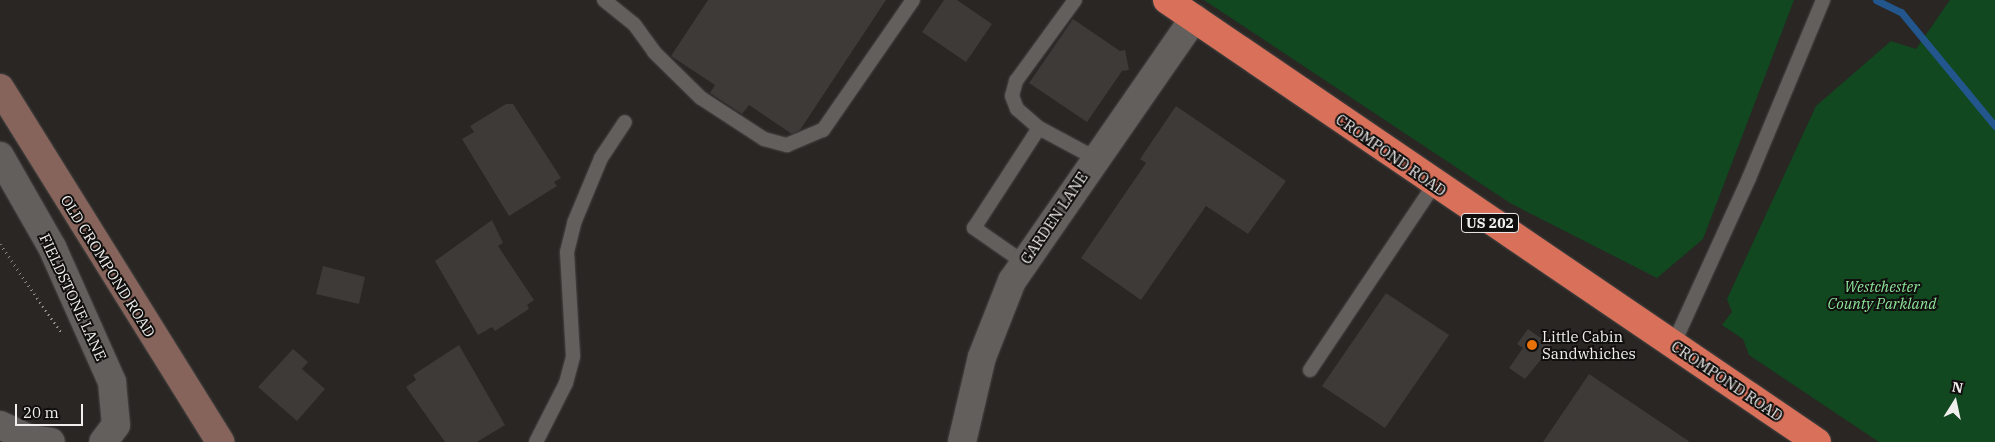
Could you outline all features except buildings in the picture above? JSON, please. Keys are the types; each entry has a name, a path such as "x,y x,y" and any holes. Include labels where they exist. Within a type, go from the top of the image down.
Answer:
{"highway":[{"name":"CROMPOND ROAD","path":"1167,0 1434,185 1817,442"}],"street":[{"name":"GARDEN LANE","path":"962,442 992,327 1024,262 1194,18"},
{"name":"OLD CROMPOND ROAD","path":"0,88 220,442"},
{"name":"FIELDSTONE LANE","path":"0,156 52,247 112,382 116,425 103,442"},
{"path":"0,425 30,439 51,442"}],"lane":[{"path":"604,0 634,24 654,52 701,98 764,139 787,145 823,130 913,0"},
{"path":"1075,0 1016,82 1012,96 1017,109 1039,128 1095,158"},
{"path":"1673,345 1750,178 1823,0"},
{"path":"536,442 566,382 573,356 567,252 574,223 601,158 625,122"},
{"path":"1024,262 974,228 1039,128"},
{"path":"1310,370 1434,185"}],"green space":[{"path":"1204,0 1794,0 1703,239 1657,278 1510,203"},
{"name":"Westchester County Parkland","path":"1950,0 1995,0 1995,442 1879,442 1749,355 1743,339 1722,325 1732,312 1727,299 1816,106 1891,41 1916,49"}],"waterway":[{"path":"1876,0 1901,12 1995,126"}],"place":[{"name":"Little Cabin Sandwhiches","path":"1532,345"}]}
